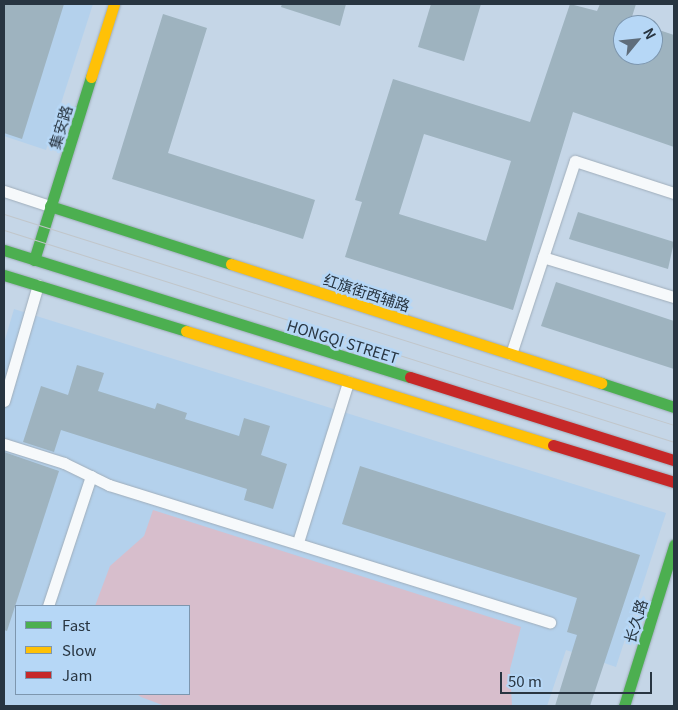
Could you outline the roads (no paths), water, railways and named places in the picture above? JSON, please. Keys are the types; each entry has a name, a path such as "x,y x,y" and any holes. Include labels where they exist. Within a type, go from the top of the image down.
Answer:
{"main road":[{"name":"集安路","path":"34,260 114,4"},
{"name":"红旗街西辅路","path":"50,206 674,407"},
{"name":"HONGQI STREET","path":"4,250 674,460"},
{"path":"6,276 674,482"},
{"name":"长久路","path":"624,706 674,544"}],"lane":[{"path":"511,354 575,161 674,193"},
{"path":"4,191 50,206"},
{"path":"543,257 674,297"},
{"path":"4,292 6,276"},
{"path":"4,401 38,285"},
{"path":"298,542 348,382"},
{"path":"4,444 91,476 550,622"},
{"path":"48,605 91,476"}],"tram line":[{"path":"4,214 674,425"},
{"path":"4,230 674,442"}]}
